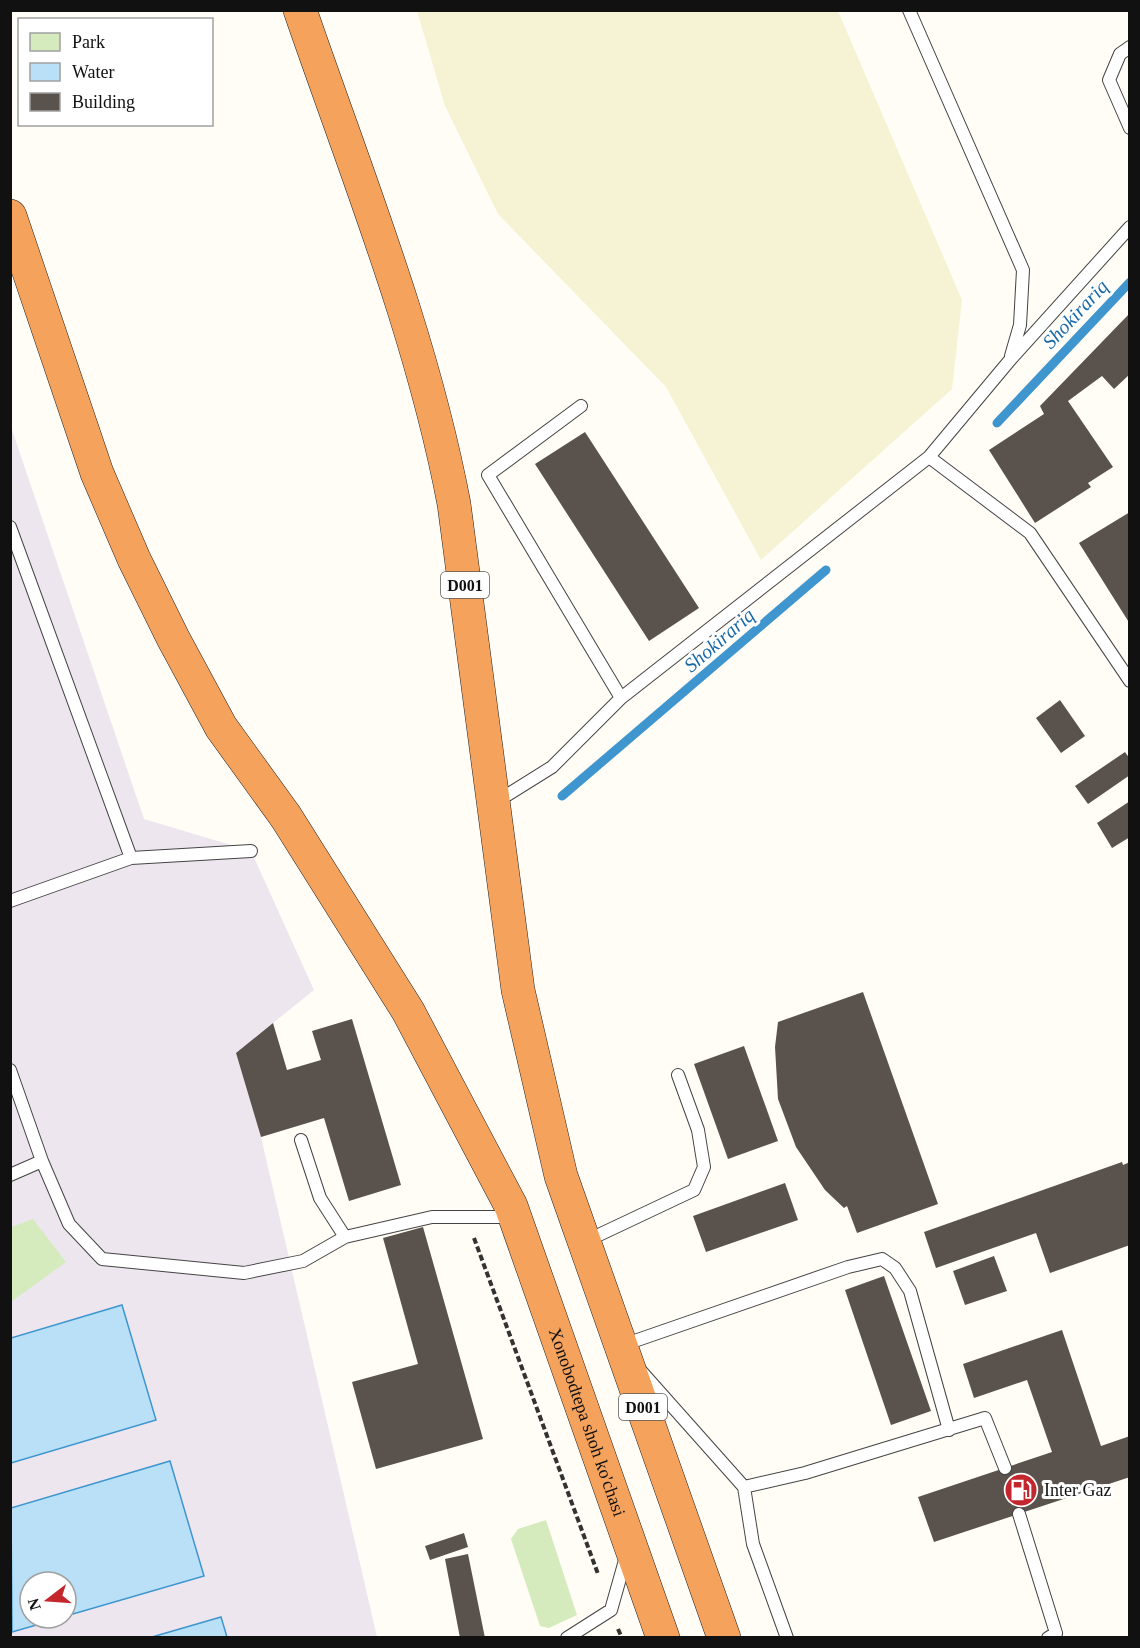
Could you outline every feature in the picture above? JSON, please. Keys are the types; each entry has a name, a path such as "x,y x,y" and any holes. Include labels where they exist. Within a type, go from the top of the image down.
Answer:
{"highway":[{"name":"D001","path":"300,10 411,330 441,435 454,504 518,990 561,1176 724,1638"},
{"name":"Xonobodtepa shoh ko'chasi","path":"10,216 97,473 134,559 173,638 221,728 285,817 408,1011 512,1211 663,1638"}],"lane":[{"path":"909,10 1023,270 1020,325 1010,360"},
{"path":"1130,47 1120,54 1109,80 1130,128"},
{"path":"495,803 552,767 621,698 928,457 1010,360 1130,227"},
{"path":"581,406 488,475 621,698"},
{"path":"928,457 1030,533 1130,681"},
{"path":"10,527 131,858"},
{"path":"10,901 131,858 251,851"},
{"path":"10,1070 42,1161 69,1224 102,1259 244,1273 303,1261 345,1237 432,1217 466,1217 512,1211"},
{"path":"585,1242 694,1190 704,1167 698,1130 678,1075"},
{"path":"301,1140 320,1198 345,1237"},
{"path":"10,1175 42,1161"},
{"path":"787,1638 753,1544 744,1487 622,1348 848,1267 882,1258 895,1268 910,1291 949,1430"},
{"path":"744,1487 805,1473 985,1418 1005,1468"},
{"path":"1019,1514 1056,1633 1048,1638"},
{"path":"567,1638 611,1610 630,1544"}],"path":[{"path":"466,1217 622,1638"}],"shaded area":[{"path":"417,11 838,11 962,300 952,389 761,560 666,387 498,214 445,106"},
{"path":"10,424 144,819 251,851 314,990 236,1053 261,1137 377,1637 11,1637"}],"green space":[{"path":"33,1219 66,1262 11,1302 11,1227"},
{"path":"546,1520 577,1615 549,1628 540,1626 511,1539 518,1529"}],"water":[{"path":"122,1305 156,1420 11,1463 11,1338"},
{"path":"170,1461 204,1576 78,1613 78,1570 18,1570 19,1630 12,1632 11,1508"},
{"path":"221,1617 227,1637 152,1637"}],"building":[{"path":"1130,313 1130,374 1114,389 1102,376 1068,401 1113,467 1088,483 1091,487 1035,523 989,450 1044,414 1040,406"},
{"path":"585,432 699,608 649,641 535,464"},
{"path":"1130,512 1130,624 1079,543"},
{"path":"1060,700 1085,736 1061,753 1036,718"},
{"path":"1125,752 1130,759 1130,775 1088,804 1075,786"},
{"path":"1130,801 1130,837 1112,848 1097,823"},
{"path":"863,992 938,1204 857,1233 847,1206 844,1208 825,1190 796,1147 778,1099 775,1047 778,1022"},
{"path":"352,1019 401,1185 349,1201 324,1118 261,1137 236,1053 273,1023 287,1070 321,1060 312,1031"},
{"path":"744,1046 778,1141 728,1159 694,1064"},
{"path":"1122,1162 1123,1165 1130,1162 1130,1245 1050,1273 1036,1233 936,1268 924,1232"},
{"path":"785,1183 798,1220 706,1252 693,1216"},
{"path":"423,1227 483,1439 376,1469 352,1382 418,1364 383,1238"},
{"path":"994,1256 1007,1291 965,1305 953,1271"},
{"path":"884,1276 931,1411 891,1425 845,1290"},
{"path":"1062,1330 1101,1446 1130,1436 1130,1477 934,1542 918,1497 1052,1452 1027,1380 974,1398 963,1364"},
{"path":"464,1533 468,1547 430,1560 425,1546"},
{"path":"468,1554 485,1638 460,1638 445,1559"}],"waterway":[{"name":"Shokirariq","path":"997,423 1130,282"},
{"name":"Shokirariq","path":"562,796 826,570"}],"place":[{"name":"Inter Gaz","path":"1021,1490"}]}
